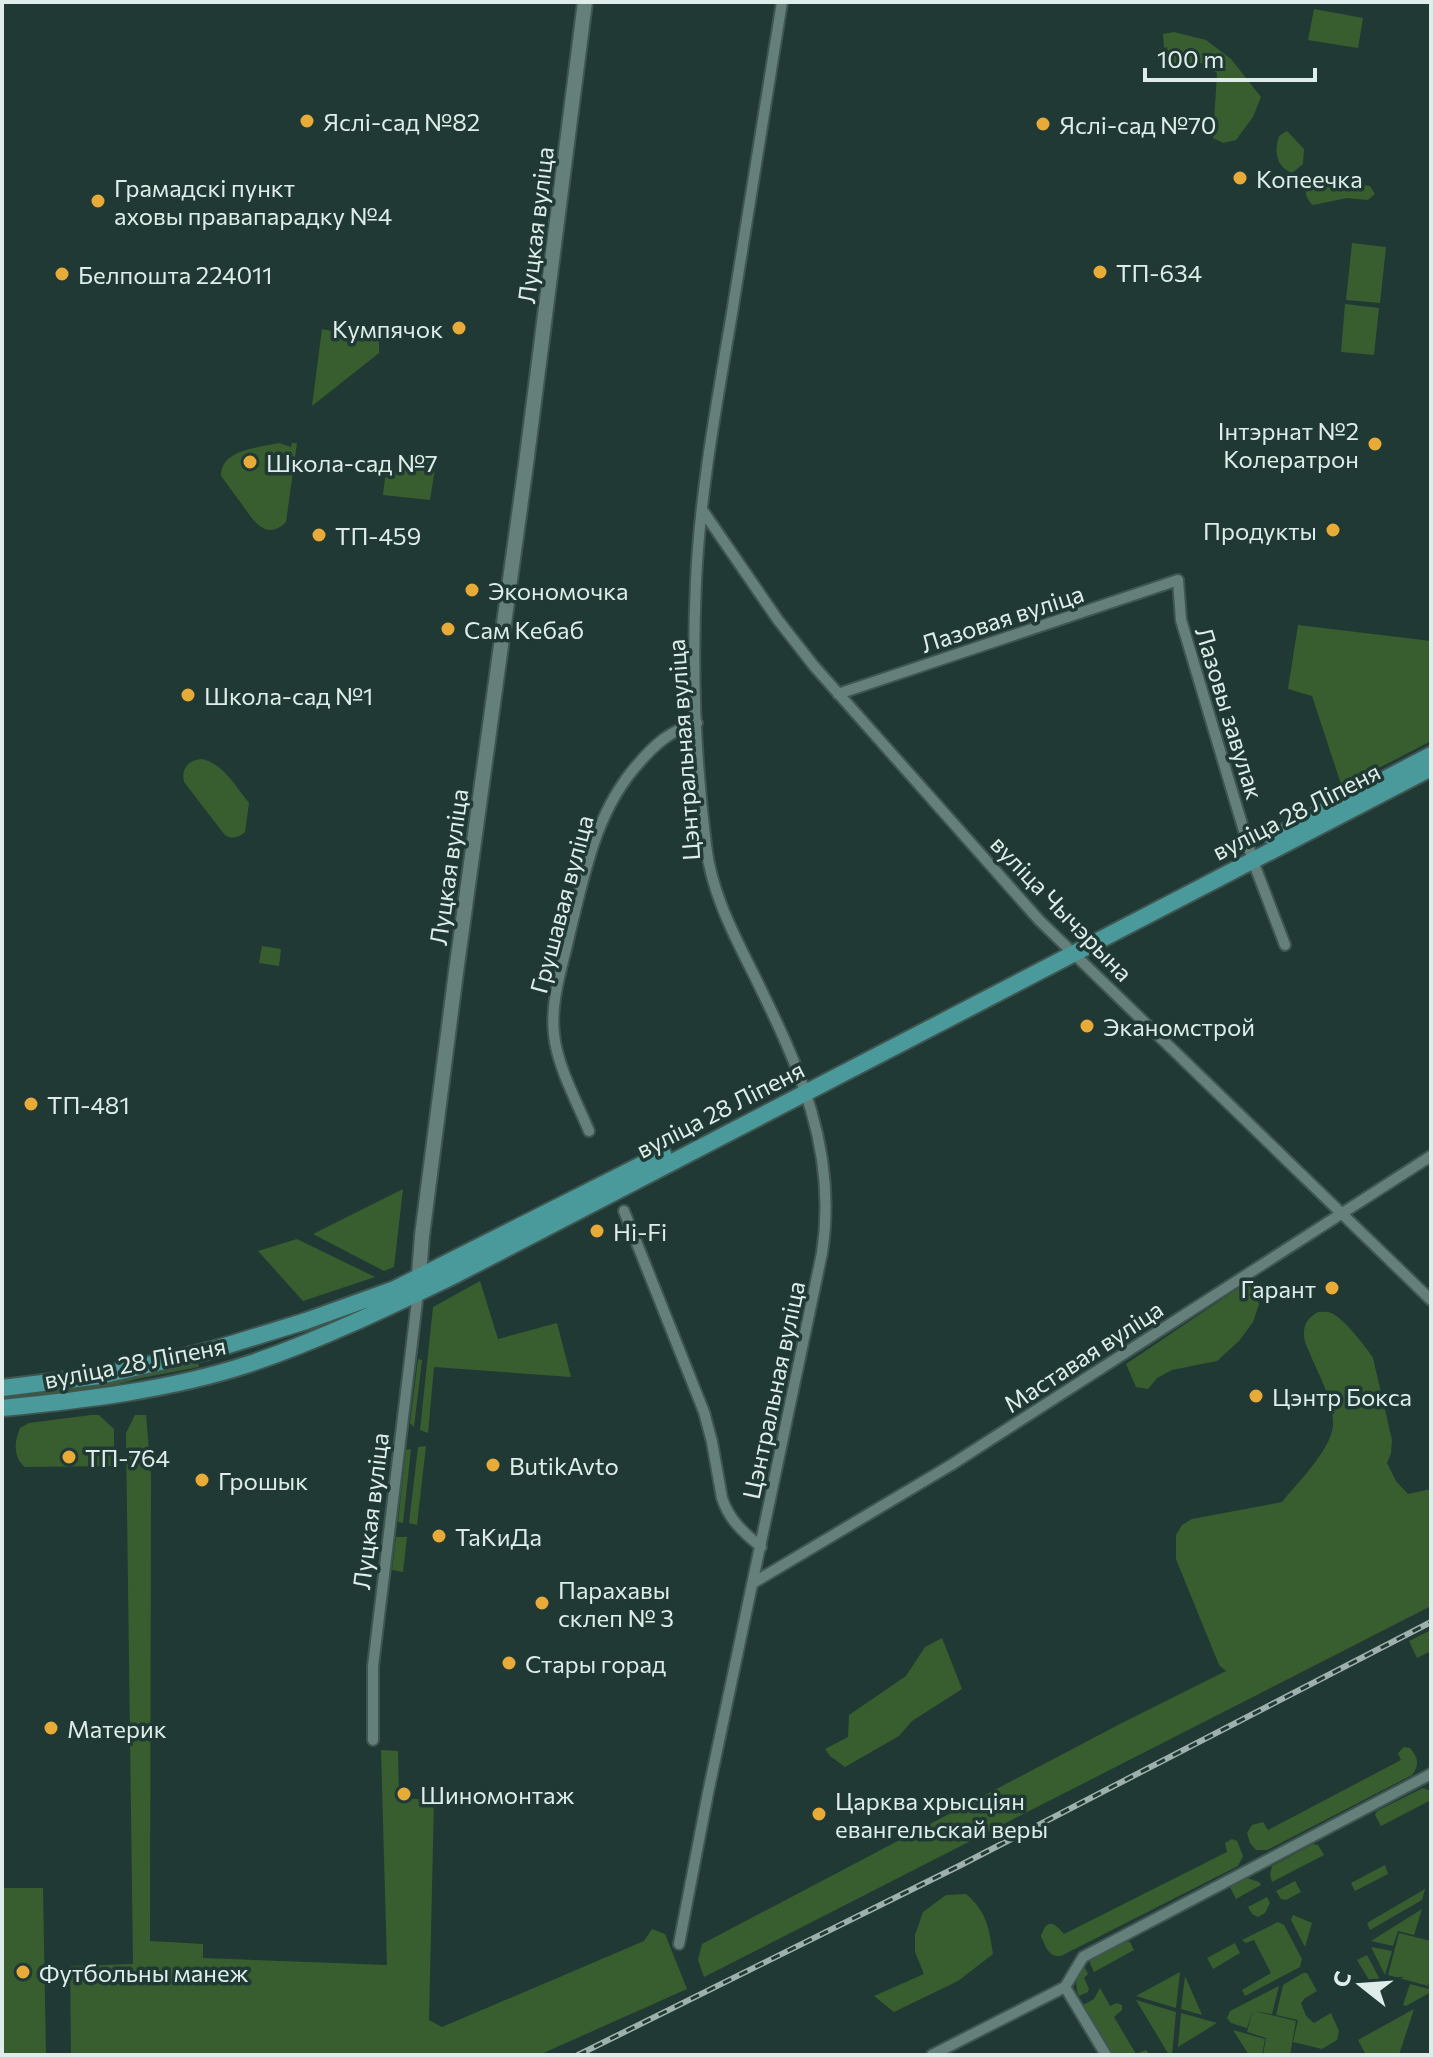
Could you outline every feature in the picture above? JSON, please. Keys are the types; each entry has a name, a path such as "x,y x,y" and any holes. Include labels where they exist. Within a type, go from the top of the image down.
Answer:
{"main road":[{"name":"Луцкая вуліца","path":"418,1285 458,958 585,2"},
{"name":"вуліца 28 Ліпеня","path":"2,1408 170,1384 248,1364 315,1338 1070,950 1251,855 1431,755"},
{"name":"вуліца 28 Ліпеня","path":"1251,855 1431,768"},
{"name":"вуліца 28 Ліпеня","path":"2,1388 100,1376 212,1350 395,1289 418,1285"},
{"path":"212,1350 216,1373"}],"street":[{"name":"Цэнтральная вуліца","path":"679,1944 822,1253 826,1218 823,1165 804,1087 787,1043 731,929 712,877 706,848 697,723 695,613 698,550 714,421 782,2"},
{"name":"вуліца Чычэрына","path":"703,511 778,620 838,694 1024,903 1431,1300"},
{"name":"Лазовая вуліца","path":"838,694 1178,580"},
{"name":"Лазовы завулак","path":"1178,580 1181,620 1251,855 1285,945"},
{"name":"Грушавая вуліца","path":"589,1131 559,1058 553,1033 557,986 581,887 599,826 625,778 663,738 697,723"},
{"name":"Маставая вуліца","path":"753,1583 951,1465 1431,1156"},
{"path":"624,1211 704,1412 725,1508 738,1526 761,1547"},
{"name":"Луцкая вуліца","path":"373,1740 373,1666 418,1285"},
{"path":"932,2055 1065,1987 1083,1957 1431,1774"},
{"path":"1065,1987 1106,2055"}],"green space":[{"path":"1314,9 1363,18 1358,48 1308,40"},
{"path":"1174,32 1206,40 1231,59 1261,97 1253,117 1236,140 1223,143 1213,138 1217,73 1201,63 1189,66 1168,61 1163,34"},
{"path":"1287,131 1304,149 1303,164 1292,173 1280,163 1277,153 1279,136"},
{"path":"1318,178 1370,186 1375,194 1368,200 1347,198 1313,205 1306,195 1306,186 1307,182"},
{"path":"1352,243 1386,247 1380,303 1346,300"},
{"path":"1345,304 1379,308 1374,355 1341,352"},
{"path":"322,329 379,340 379,353 312,406"},
{"path":"279,443 291,447 292,443 297,443 286,522 272,530 255,521 221,476 227,460 234,455"},
{"path":"421,453 437,455 430,500 383,495 385,478"},
{"path":"1298,625 1431,641 1431,741 1342,787 1312,696 1288,689"},
{"path":"202,759 223,771 249,803 245,832 240,836 232,838 224,834 184,782 187,766"},
{"path":"262,946 281,949 279,966 259,963"},
{"path":"403,1189 394,1267 384,1271 313,1234"},
{"path":"297,1239 375,1277 303,1301 258,1251"},
{"path":"480,1281 498,1339 557,1323 571,1377 434,1367 428,1433 420,1430 433,1307"},
{"path":"1246,1283 1254,1287 1259,1304 1253,1322 1239,1341 1217,1361 1172,1370 1157,1378 1148,1389 1136,1387 1126,1364"},
{"path":"1318,1312 1329,1312 1342,1320 1373,1358 1392,1440 1387,1463 1396,1481 1408,1494 1431,1489 1431,1606 704,1977 698,1960 702,1944 1226,1671 1219,1665 1176,1559 1176,1535 1182,1525 1192,1519 1282,1502 1320,1455 1331,1435 1333,1416 1304,1334 1307,1322"},
{"path":"418,1359 422,1360 414,1427 410,1423"},
{"path":"198,1363 199,1367 104,1388 2,1401 2,1396 106,1381"},
{"path":"99,1415 114,1429 114,1466 25,1467 18,1459 16,1449 20,1428 29,1423"},
{"path":"135,1415 146,1415 151,1475 150,1941 203,1944 203,1958 387,1965 381,1750 398,1751 399,1798 434,1800 429,2020 442,2027 644,1941 652,1929 665,1934 687,1989 539,2055 71,2055 70,1966 133,1964 126,1433"},
{"path":"426,1446 417,1525 409,1523 418,1447"},
{"path":"411,1449 403,1523 398,1522 406,1450"},
{"path":"396,1537 407,1537 403,1572 392,1570"},
{"path":"1431,1630 1431,1651 1417,1658 1409,1641"},
{"path":"942,1638 962,1689 912,1721 899,1736 845,1767 830,1756 825,1749 848,1737 849,1715 906,1676 925,1647"},
{"path":"1404,1747 1410,1748 1416,1758 1412,1775 1267,1850 1256,1850 1250,1843 1247,1833 1252,1825 1263,1822 1268,1830 1401,1760 1398,1753"},
{"path":"1423,1788 1431,1791 1431,1800 1381,1826 1375,1815 1377,1811"},
{"path":"1232,1839 1237,1841 1243,1856 1238,1866 1061,1956 1053,1955 1046,1947 1041,1936 1049,1924 1064,1934 1227,1852 1225,1843"},
{"path":"1313,1844 1318,1845 1324,1855 1272,1882 1272,1866"},
{"path":"1385,1865 1388,1874 1355,1891 1351,1883"},
{"path":"1247,1878 1261,1885 1236,1899 1230,1887"},
{"path":"1295,1881 1301,1892 1286,1900 1281,1899 1276,1891"},
{"name":"Футбольны манеж","path":"2,1888 43,1888 46,2055 2,2055"},
{"path":"1425,1889 1422,1900 1370,1930 1367,1923"},
{"path":"966,1894 979,1907 986,1921 993,1954 958,1981 894,2012 874,1996 924,1974 915,1952 915,1935 923,1912 946,1895"},
{"path":"1267,1897 1270,1903 1265,1913 1258,1917 1252,1914 1248,1907"},
{"path":"1422,1909 1414,1935 1398,1931 1393,1946 1371,1941"},
{"path":"1293,1915 1312,1923 1305,1947 1291,1920"},
{"path":"1278,1922 1284,1925 1302,1959 1300,1967 1245,1996 1242,1990 1271,1973 1254,1940 1246,1943 1242,1940"},
{"path":"1399,1933 1431,1941 1428,1986 1388,1975"},
{"path":"1126,1941 1134,1950 1094,1972 1089,1961"},
{"path":"1235,1943 1240,1953 1213,1969 1207,1958"},
{"path":"1371,1947 1392,1951 1385,1975"},
{"path":"1367,1955 1386,1991 1378,1995 1357,1960"},
{"path":"1083,1964 1088,1974 1084,1978 1089,1989 1079,1996 1076,1980"},
{"path":"1180,1972 1176,2008 1136,1996"},
{"path":"1307,1973 1317,1991 1301,2003 1306,2016 1314,2023 1331,2013 1339,2031 1337,2040 1322,2049 1293,2042 1298,2020 1276,2015 1283,1985"},
{"path":"1185,1976 1202,2015 1181,2009"},
{"path":"1431,1982 1431,1992 1403,2005 1410,1984 1429,1989"},
{"path":"1279,1986 1272,2014 1254,2011 1296,2021 1290,2055 1263,2055 1266,2038 1247,2032 1253,2010 1247,2028 1231,2023 1227,2018 1230,2011"},
{"path":"1100,1988 1110,2006 1117,2003 1122,2005 1122,2010 1114,2017 1136,2054 1146,2050 1150,2055 1112,2055 1083,2005 1094,1999"},
{"path":"1136,2000 1176,2012 1172,2055 1169,2055"},
{"path":"1414,2009 1399,2055 1366,2055 1358,2040"},
{"path":"1181,2013 1217,2023 1178,2047"},
{"path":"1233,2030 1265,2039 1262,2055 1249,2055"}],"railway":[{"path":"578,2055 959,1866 1431,1622"}],"place":[{"name":"Яслі-сад №82","path":"307,121"},
{"name":"Яслі-сад №70","path":"1043,124"},
{"name":"Копеечка","path":"1240,178"},
{"name":"Грамадскі пункт аховы правапарадку №4","path":"98,201"},
{"name":"ТП-634","path":"1100,272"},
{"name":"Белпошта 224011","path":"62,274"},
{"name":"Кумпячок","path":"459,328"},
{"name":"Інтэрнат №2 Колератрон","path":"1375,444"},
{"name":"Школа-сад №7","path":"250,462"},
{"name":"Продукты","path":"1333,530"},
{"name":"ТП-459","path":"319,535"},
{"name":"Экономочка","path":"472,590"},
{"name":"Сам Кебаб","path":"448,629"},
{"name":"Школа-сад №1","path":"188,695"},
{"name":"Эканомстрой","path":"1087,1026"},
{"name":"ТП-481","path":"31,1104"},
{"name":"Hi-Fi","path":"597,1231"},
{"name":"Гарант","path":"1332,1288"},
{"name":"Цэнтр Бокса","path":"1256,1396"},
{"name":"ТП-764","path":"69,1457"},
{"name":"ButikAvto","path":"493,1465"},
{"name":"Грошык","path":"202,1480"},
{"name":"ТаКиДа","path":"439,1536"},
{"name":"Парахавы склеп № 3","path":"542,1603"},
{"name":"Стары горад","path":"509,1663"},
{"name":"Материк","path":"51,1728"},
{"name":"Шиномонтаж","path":"404,1794"},
{"name":"Царква хрысціян евангельскай веры","path":"819,1814"},
{"name":"Футбольны манеж","path":"23,1972"}]}
